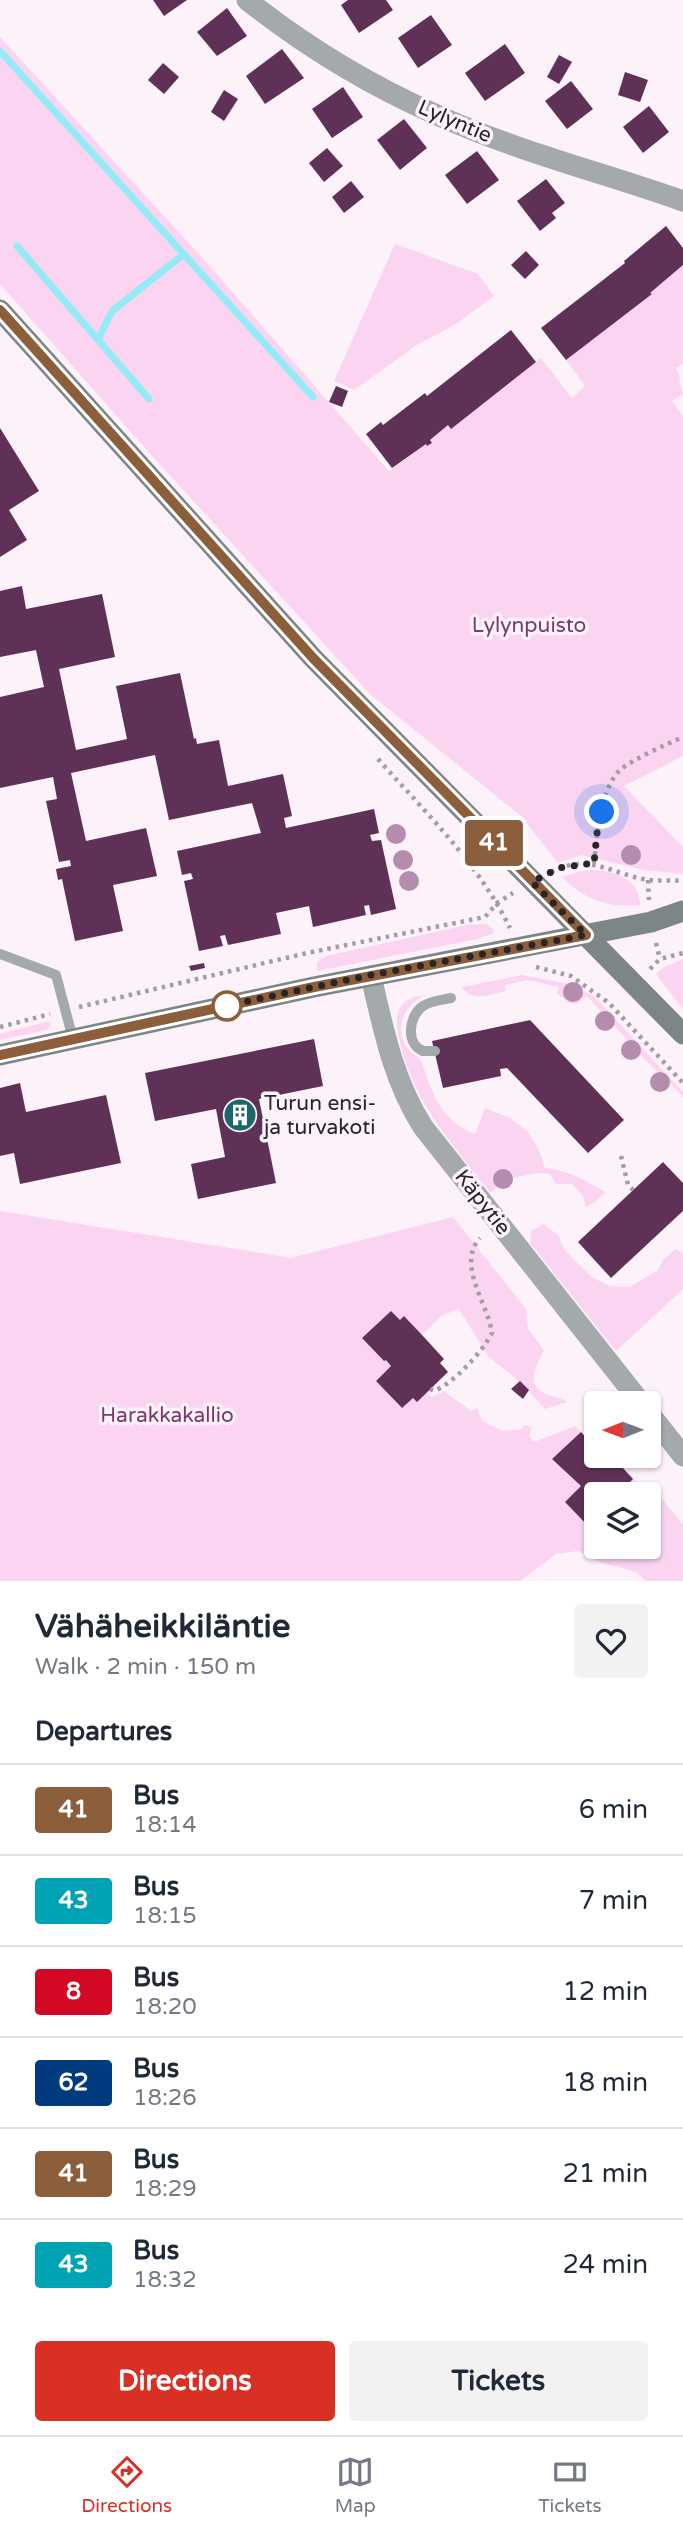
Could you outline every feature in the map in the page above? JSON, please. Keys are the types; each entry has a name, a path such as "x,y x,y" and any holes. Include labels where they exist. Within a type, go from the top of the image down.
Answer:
{"street":[{"name":"Lylyntie","path":"247,0 318,52 438,116 683,201"},
{"path":"0,310 313,658 683,1034"},
{"path":"0,1055 371,975 651,922 683,911"},
{"name":"Käpytie","path":"371,975 389,1052 411,1108 423,1127 632,1391"},
{"path":"662,1429 683,1455"}],"lane":[{"path":"0,954 55,975 73,1039"},
{"path":"435,1051 424,1051 415,1044 411,1031 414,1017 424,1004 451,998"}],"path":[{"path":"594,863 597,833 607,791 620,770 683,737"},
{"path":"0,1027 307,953 485,918 497,903 559,868 594,863 648,880 683,881"},
{"path":"621,1156 628,1185 633,1190"},
{"path":"430,1389 434,1391 443,1387 466,1365 492,1333 472,1264 473,1246 481,1238"}],"green space":[{"name":"Lylynpuisto","path":"0,37 206,262 389,471 426,444 428,446 432,443 430,440 448,425 452,428 541,358 572,398 585,386 566,360 651,294 683,265 683,364 676,368 683,394 672,401 683,416 683,756 624,786 683,847 683,874 644,870 581,855 558,863 521,816 370,694 154,458 0,284"},
{"path":"395,244 478,274 494,296 456,324 417,345 354,390 334,381"},
{"path":"593,870 610,872 625,878 639,896 640,905 607,904 598,901 579,892 562,877"},
{"path":"486,924 494,933 477,939 317,971 317,962 326,956 467,925"},
{"path":"683,959 683,1009 656,974 664,967"},
{"path":"522,975 569,984 594,996 683,1092 683,1097 668,1081 658,1090 652,1085 661,1076 636,1050 628,1057 621,1051 630,1043 612,1023 603,1031 597,1024 605,1016 587,996 577,1004 569,1003 557,993 559,987 528,980 505,985 506,991 482,996 471,995 462,987"},
{"path":"426,995 407,1010 401,1032 407,1048 421,1061 434,1096 446,1114 453,1122 475,1134 485,1108 510,1118 528,1132 545,1168 569,1173 605,1192 595,1202 586,1207 583,1196 572,1184 556,1184 550,1174 537,1173 503,1180 491,1193 436,1123 406,1064 397,1030 398,1012 410,999"},
{"path":"51,1023 47,1030 0,1040 0,1034"},
{"name":"Harakkakallio","path":"0,1211 291,1258 453,1217 526,1309 528,1329 544,1350 535,1371 534,1382 537,1387 544,1393 567,1402 545,1409 520,1382 488,1356 459,1309 441,1316 422,1335 404,1316 400,1320 391,1311 362,1338 391,1366 376,1381 401,1408 426,1392 432,1397 444,1391 471,1411 477,1408 482,1421 503,1431 522,1429 524,1425 532,1427 529,1436 534,1442 575,1426 581,1432 552,1459 581,1486 565,1502 584,1522 584,1554 578,1551 556,1554 520,1581 0,1581"},
{"path":"543,1224 558,1235 564,1249 576,1262 592,1277 609,1286 630,1287 658,1270 664,1259 676,1249 683,1253 683,1289 616,1351 530,1243 531,1231"},
{"name":"Harakkakallio","path":"661,1498 683,1525 683,1581 646,1581 636,1572 594,1559 661,1559"}],"building":[{"path":"153,0 187,0 164,16"},
{"path":"348,0 386,0 393,10 359,33 341,5"},
{"path":"227,8 247,36 217,56 197,32"},
{"path":"431,15 452,45 418,68 398,38"},
{"path":"505,44 525,73 485,101 465,73"},
{"path":"282,49 304,78 265,104 246,76"},
{"path":"559,55 572,62 559,84 547,77"},
{"path":"163,63 179,77 164,94 148,80"},
{"path":"625,72 648,80 640,102 618,95"},
{"path":"571,81 593,109 567,129 545,101"},
{"path":"343,87 363,117 332,138 312,109"},
{"path":"224,90 238,99 224,121 211,112"},
{"path":"649,106 669,132 643,153 623,127"},
{"path":"404,119 427,148 400,170 377,140"},
{"path":"327,148 343,166 324,182 309,163"},
{"path":"477,151 499,180 467,204 445,175"},
{"path":"546,179 565,203 552,213 556,218 540,231 517,201"},
{"path":"351,181 364,197 344,213 332,197"},
{"path":"666,226 683,248 683,265 650,293 652,294 566,360 541,328 625,263 624,261"},
{"path":"526,251 539,265 525,279 511,265"},
{"path":"511,330 536,362 451,429 448,425 430,440 432,443 427,446 426,444 392,468 366,434 381,422 383,425 425,393 427,396"},
{"path":"336,386 348,391 342,407 329,402"},
{"path":"0,428 39,491 9,510 27,540 0,557"},
{"path":"22,586 26,609 102,594 115,657 59,669 76,750 127,739 116,686 180,673 194,739 196,738 197,744 219,740 228,786 283,774 292,816 284,818 286,828 374,809 379,833 370,835 372,841 381,840 396,909 371,915 369,905 364,906 366,915 313,927 309,906 276,913 281,934 228,945 225,935 220,936 223,946 199,951 184,881 193,879 191,873 182,875 177,851 261,833 252,803 169,820 155,755 71,773 86,841 146,828 157,876 113,885 123,931 75,941 62,879 58,880 56,869 71,866 70,860 59,862 46,801 57,799 53,777 0,788 0,697 44,687 36,650 0,657 0,591"},
{"path":"204,963 205,968 191,971 189,966"},
{"path":"530,1020 624,1120 588,1153 507,1068 500,1069 501,1076 443,1088 432,1041"},
{"name":"Turun ensi- ja turvakoti","path":"314,1039 323,1086 259,1099 276,1183 198,1199 191,1164 225,1157 216,1109 155,1121 145,1073"},
{"path":"20,1083 26,1112 106,1095 121,1163 20,1184 14,1153 0,1156 0,1088"},
{"path":"663,1162 683,1183 683,1211 611,1278 578,1242"},
{"path":"391,1311 400,1320 404,1316 422,1335 444,1359 440,1363 448,1372 417,1402 413,1398 402,1408 376,1381 391,1366 362,1338"},
{"path":"520,1381 529,1390 523,1399 511,1389"},
{"path":"581,1432 584,1435 584,1468 623,1468 633,1479 630,1482 584,1482 584,1522 565,1502 581,1486 552,1459"}],"waterway":[{"path":"0,51 313,397"},
{"path":"17,246 149,399"},
{"path":"98,340 112,311 184,254"}],"bus line":[{"name":"41","path":"0,310 313,658 586,935 314,987 0,1055"}],"place":[{"name":"Turun ensi- ja turvakoti","path":"240,1115"}],"route":[{"path":"227,1006 371,975 586,935 532,882 559,868 594,863 602,812"}]}
